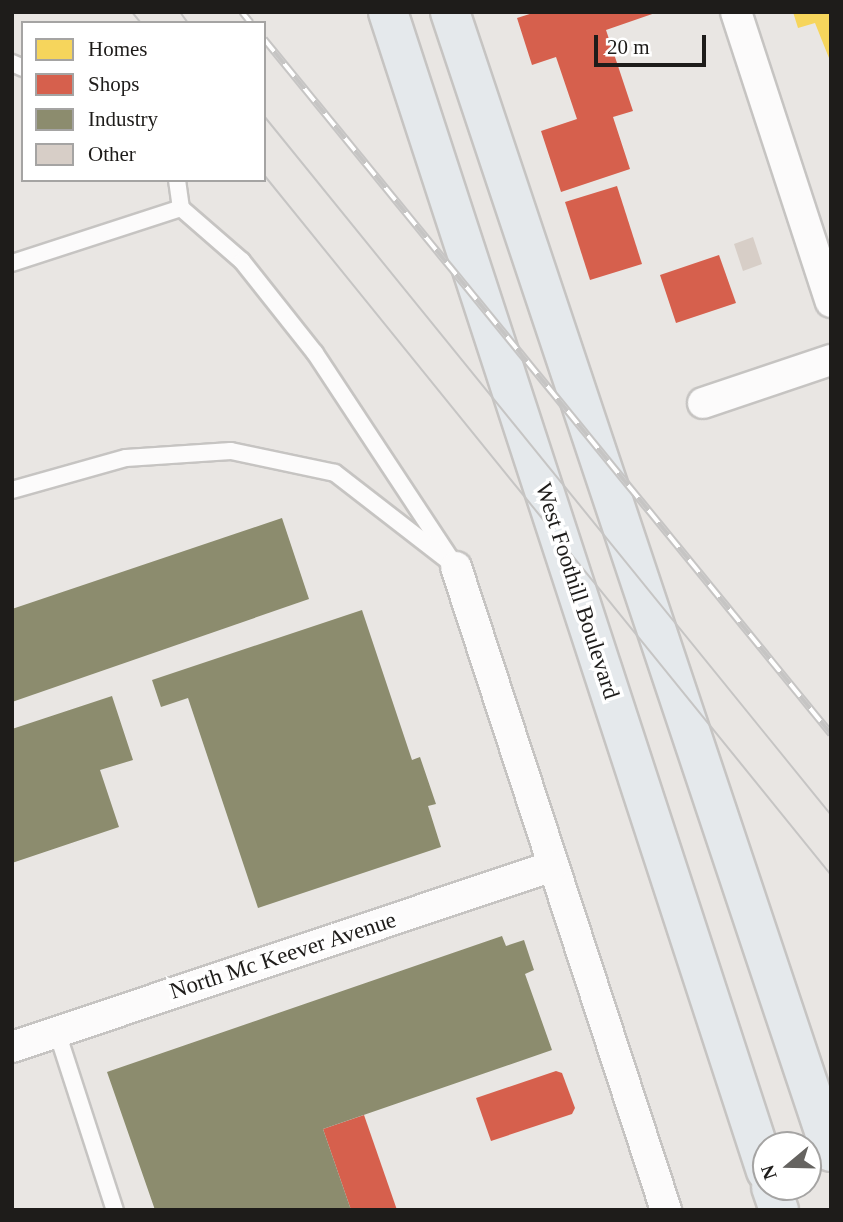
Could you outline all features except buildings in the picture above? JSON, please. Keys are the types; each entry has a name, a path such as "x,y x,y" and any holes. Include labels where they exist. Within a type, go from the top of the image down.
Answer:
{"main road":[{"name":"West Foothill Boulevard","path":"388,12 753,1131"},
{"path":"450,12 831,1152"}],"street":[{"path":"736,12 831,302"},
{"path":"703,403 831,360"},
{"path":"456,567 666,1210"},
{"name":"North Mc Keever Avenue","path":"12,1046 553,866"}],"lane":[{"path":"177,182 181,208 242,261 315,353 456,567"},
{"path":"12,262 181,208"},
{"path":"12,490 126,457 231,452 335,473 456,567"},
{"path":"57,1032 115,1210"}],"tram line":[{"path":"132,12 139,21"},
{"path":"180,12 187,21"},
{"path":"266,118 831,815"},
{"path":"266,177 831,875"}],"railway":[{"path":"242,12 249,21"},
{"path":"266,41 831,734"}]}
